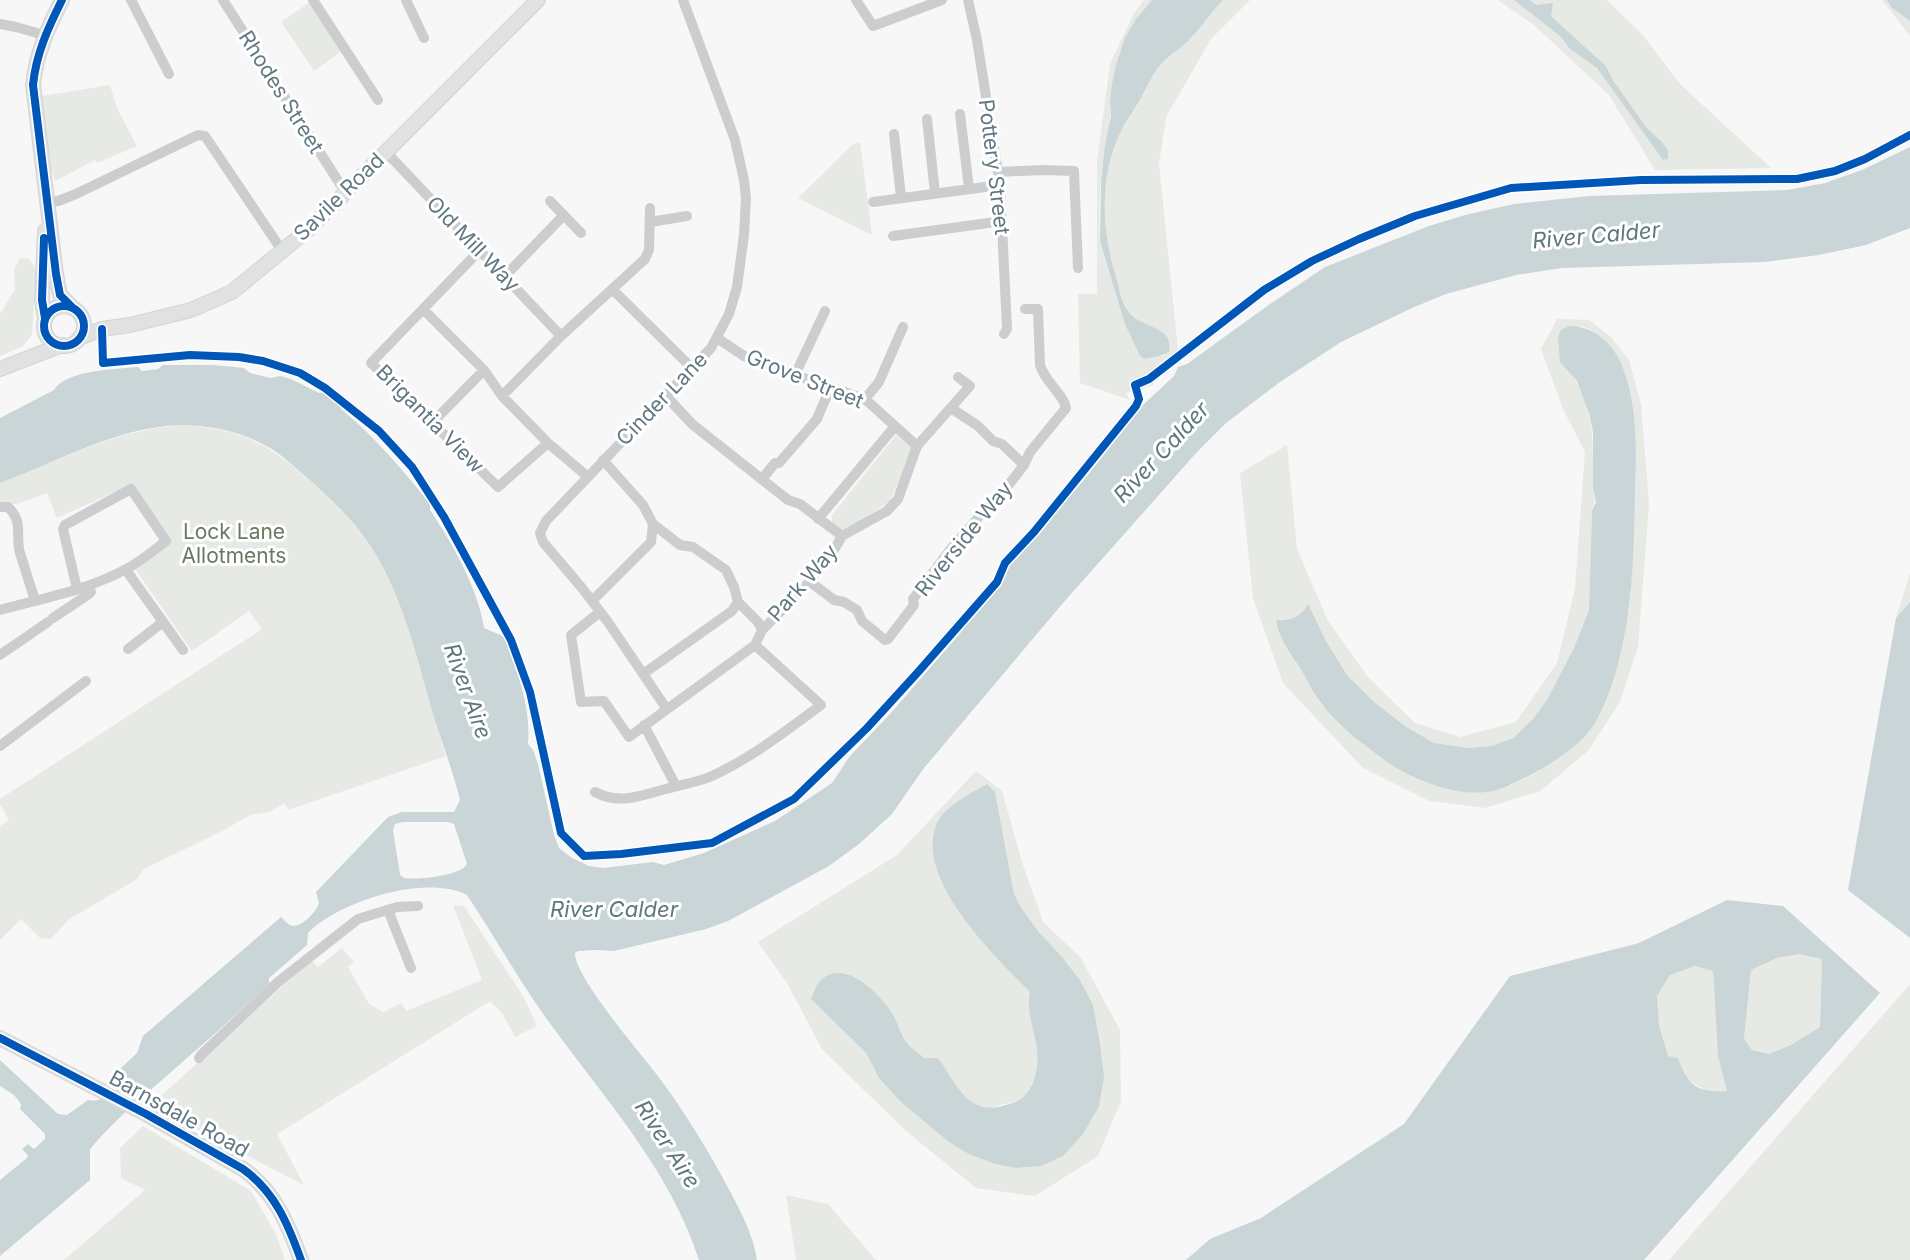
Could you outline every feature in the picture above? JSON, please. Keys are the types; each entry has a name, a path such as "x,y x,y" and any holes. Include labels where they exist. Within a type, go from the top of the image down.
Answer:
{"main road":[{"path":"62,0 44,35 34,69 33,85 47,202 60,295 76,311 102,329"},
{"name":"Savile Road","path":"79,338 102,329 130,326 213,302 232,291 310,228 532,2"},
{"path":"47,202 42,300 45,325 51,341 62,345"},
{"path":"0,369 74,342 79,338 84,327 76,311 59,306 48,313 34,356"},
{"name":"Barnsdale Road","path":"0,1038 95,1087 256,1178 281,1210 301,1260"}],"street":[{"path":"131,0 169,74"},
{"name":"Rhodes Street","path":"223,0 340,184"},
{"path":"313,0 378,100"},
{"path":"406,0 424,38"},
{"name":"Cinder Lane","path":"666,708 592,601 543,542 540,533 543,525 603,460 711,348 729,314 740,273 746,215 746,189 735,141 682,0"},
{"path":"856,0 873,26 942,0"},
{"name":"Pottery Street","path":"968,0 977,40 1000,185 1007,329 1004,334"},
{"path":"0,24 44,35"},
{"path":"960,114 969,188"},
{"path":"927,119 935,193"},
{"path":"894,134 901,197"},
{"path":"47,202 58,201 76,194 198,135 205,136 283,252"},
{"name":"Old Mill Way","path":"386,152 561,336"},
{"path":"998,172 1074,171 1078,268"},
{"path":"873,202 1000,185"},
{"path":"550,201 581,233"},
{"path":"502,396 561,336 645,259 649,250 651,208"},
{"path":"504,277 564,216"},
{"path":"650,222 687,216"},
{"path":"893,236 1003,221"},
{"name":"Brigantia View","path":"479,251 371,363 498,487 548,443"},
{"path":"613,290 693,369"},
{"name":"Riverside Way","path":"809,581 834,600 844,602 857,610 862,621 885,640 888,639 914,605 913,599 950,550 991,503 997,500 1024,465 1030,452 1066,408 1061,396 1042,374 1038,309 1025,309"},
{"path":"424,310 484,370 502,396 548,443 588,477"},
{"path":"795,375 825,310"},
{"path":"865,399 879,382 903,327"},
{"name":"Grove Street","path":"717,338 744,356 764,360 795,375 865,399 917,446"},
{"path":"432,423 484,370"},
{"name":"Park Way","path":"600,612 571,635 580,702 604,701 629,737 755,645 762,630 809,581 834,550 842,536 887,511 898,499 917,446 970,386 958,377"},
{"path":"762,479 817,419 830,388"},
{"path":"666,396 692,424 788,500 800,504 842,536"},
{"path":"951,408 978,426 993,441 1002,444 1024,465"},
{"path":"819,519 895,426"},
{"path":"603,460 643,505 653,524 680,545 693,547 726,570 734,587 735,606 643,674"},
{"path":"0,610 89,586 126,570 166,541 131,489 65,525 63,529 77,589"},
{"path":"0,507 8,507 15,514 19,528 19,550 35,600"},
{"path":"592,601 651,542 653,524"},
{"path":"126,570 183,650"},
{"path":"0,655 89,594 91,592 89,586"},
{"name":"Park Way","path":"735,606 758,622 762,630"},
{"path":"128,649 163,622"},
{"path":"595,792 606,798 637,797 711,776 770,743 821,705 755,645"},
{"path":"0,746 86,681"},
{"path":"644,725 676,786"},
{"path":"199,1058 278,982 358,919 388,910 418,906"},
{"path":"388,910 411,968"}],"green space":[{"path":"313,0 345,49 314,71 281,22"},
{"path":"1144,0 1152,0 1136,19 1110,102 1110,121 1101,179 1099,217 1104,259 1125,320 1144,359 1157,355 1163,356 1170,346 1159,330 1137,321 1131,315 1116,281 1105,214 1105,191 1113,148 1122,128 1161,64 1190,39 1223,0 1250,0 1211,39 1166,117 1159,164 1178,350 1153,385 1126,393 1130,400 1080,383 1078,294 1097,294 1097,162 1110,64 1134,13"},
{"path":"1498,0 1514,0 1561,37 1569,48 1597,68 1663,160 1663,143 1646,127 1613,80 1606,66 1551,16 1551,9 1529,0 1607,0 1642,34 1680,84 1771,168 1655,170 1609,95 1535,26"},
{"path":"1882,0 1910,0 1910,36"},
{"path":"110,85 117,108 137,146 97,163 95,160 55,181 49,160 42,96"},
{"path":"860,142 872,235 798,198 852,145"},
{"path":"20,258 29,259 36,272 32,335 23,346 0,356 0,314 15,289 14,269"},
{"path":"1557,319 1589,320 1611,337 1629,360 1641,404 1649,504 1638,647 1620,702 1588,751 1540,791 1485,808 1429,801 1363,768 1283,683 1253,598 1240,473 1287,445 1297,549 1328,621 1368,677 1415,723 1460,737 1516,722 1557,663 1575,588 1585,452 1563,409 1541,349","holes":["1580,326 1596,334 1620,362 1630,395 1635,432 1634,548 1629,609 1572,746 1534,774 1511,785 1372,751 1320,703 1276,621 1294,617 1308,605 1347,675 1374,702 1405,726 1434,743 1469,748 1490,746 1513,738 1532,720 1547,700 1574,648 1589,610 1592,511 1595,499 1592,431 1590,416 1580,388 1560,362"]},
{"name":"Lock Lane Allotments","path":"181,425 235,434 264,446 308,479 357,527 389,579 401,608 412,637 446,756 288,810 285,803 270,812 250,815 144,869 137,879 68,920 51,939 40,938 21,919 0,940 0,826 9,820 0,804 0,799 262,629 249,611 192,651 133,566 166,541 128,486 57,518 47,493 17,504 0,505 0,483 110,440 156,428"},
{"path":"896,435 912,448 889,502 843,532 832,522 832,515"},
{"path":"1910,573 1910,602 1896,618"},
{"path":"976,771 1002,791 1022,862 1043,922 1081,958 1120,1030 1121,1101 1098,1156 1035,1196 976,1188 906,1131 822,1049 787,983 758,942 897,855","holes":["987,784 995,793 1014,894 1038,931 1080,980 1093,1005 1041,1166 1016,1168 995,1164 949,1142 879,1078 866,1053 811,999 895,1018 905,1041 924,1058 938,1058 959,1090 972,1104 989,1108 1016,1101 1027,1095 1037,1071 1039,1053 1030,992 970,927 941,881 945,812"]},
{"path":"453,905 464,906 523,996 537,1026 515,1037 502,1013 490,1001 277,1134 304,1185 152,1104 311,960 318,967 342,948 354,962 348,967 369,1004 383,1012 402,1003 406,1011 482,980"},
{"path":"1799,954 1822,958 1820,1027 1791,1045 1769,1054 1752,1050 1744,1039 1751,970 1777,958"},
{"path":"1695,966 1713,971 1718,1056 1727,1091 1708,1092 1686,1079 1678,1058 1668,1056 1659,1025 1657,996 1670,975"},
{"path":"1910,984 1910,1260 1669,1260"},
{"path":"143,1126 251,1191 276,1234 285,1260 64,1260 145,1190 121,1178 120,1148"},
{"path":"786,1195 828,1204 876,1260 796,1260"}],"water":[{"path":"1152,0 1223,0 1190,39 1157,69 1122,129 1109,164 1105,221 1111,259 1122,299 1133,317 1161,332 1167,337 1169,343 1169,352 1144,359 1140,356 1125,324 1100,241 1101,181 1116,65 1125,38 1136,19"},
{"path":"1514,0 1529,0 1537,5 1553,3 1551,16 1606,66 1613,80 1646,127 1663,143 1668,151 1668,159 1663,160 1597,68 1569,48 1561,37"},
{"path":"1887,0 1910,0 1910,21 1891,7"},
{"path":"1910,147 1910,228 1866,245 1819,255 1765,262 1562,268 1516,275 1446,294 1341,342 1247,407 1225,424 1197,452 1063,603 924,768 892,814 859,844 829,866 728,921 706,929 614,951 596,950 575,953 578,964 597,998 661,1080 703,1144 745,1221 757,1260 699,1260 671,1195 653,1164 538,1006 467,895 450,889 429,888 407,889 361,901 322,921 308,933 307,945 269,978 269,984 101,1136 90,1149 90,1180 0,1256 0,1180 27,1158 28,1155 22,1149 28,1144 34,1149 45,1139 45,1134 20,1109 21,1104 14,1095 0,1086 0,1060 58,1114 67,1115 88,1100 93,1101 105,1097 119,1084 120,1069 137,1053 143,1036 281,917 293,926 309,918 319,903 316,892 388,817 402,812 454,812 460,800 412,640 395,592 371,547 350,519 278,453 237,433 203,426 157,427 111,438 0,483 0,418 54,390 60,383 80,374 117,369 138,367 142,371 158,369 163,365 214,365 244,368 250,373 271,378 280,376 291,379 319,393 324,392 342,405 341,409 388,454 430,504 430,510 455,551 470,582 484,628 505,637 525,702 528,744 538,764 559,848 572,858 589,866 603,868 653,862 664,865 704,853 775,821 832,783 850,756 891,713 962,631 988,591 1083,481 1143,405 1174,376 1178,367 1187,364 1325,267 1429,226 1514,204 1589,196 1788,190 1825,183 1862,170","holes":["448,822 454,824 467,864 457,872 429,878 404,878 400,875 393,830 395,824"]},
{"path":"1569,326 1593,332 1612,348 1627,379 1634,414 1636,467 1633,563 1629,604 1618,664 1607,698 1595,723 1568,751 1538,771 1499,789 1474,793 1448,789 1423,781 1399,769 1344,728 1318,699 1285,645 1276,620 1295,617 1308,604 1326,641 1347,675 1374,702 1405,726 1434,743 1469,748 1491,746 1513,738 1532,720 1547,700 1574,648 1589,610 1592,511 1596,502 1593,488 1593,432 1589,413 1577,381 1560,362 1558,337 1561,330"},
{"path":"1910,602 1910,938 1848,890 1896,618"},
{"path":"987,784 995,792 1014,894 1038,931 1080,980 1093,1005 1100,1044 1104,1077 1099,1106 1083,1134 1063,1156 1041,1166 1016,1168 995,1164 969,1154 949,1142 900,1101 879,1078 866,1053 811,999 822,979 832,974 842,973 853,977 882,1000 895,1018 908,1044 924,1058 938,1058 963,1094 971,1101 979,1106 990,1108 1017,1101 1025,1096 1033,1082 1038,1058 1030,1014 1030,992 997,958 961,915 936,868 933,845 937,823 946,811 959,800"},
{"path":"1727,900 1783,906 1880,993 1644,1260 1186,1260 1210,1239 1261,1218 1404,1124 1510,976 1639,943","holes":["1799,954 1822,959 1820,1027 1791,1045 1769,1054 1752,1050 1744,1039 1751,970 1777,958","1695,966 1713,971 1718,1056 1727,1091 1701,1089 1690,1081 1678,1058 1668,1056 1659,1025 1657,996 1670,975"]}],"cycle path":[{"path":"62,0 43,41 33,85 56,274 60,295 72,307"},
{"path":"102,329 103,363 190,355 239,357 263,361 300,373 325,388 379,431 412,467 444,517 511,640 530,692 561,833 584,856 621,854 712,843 794,799 867,728 997,582 1005,563 1034,532 1136,406 1139,399 1135,385 1149,379 1264,290 1312,261 1415,216 1511,188 1641,180 1797,179 1835,171 1865,159 1910,135"},
{"path":"44,238 42,300 45,318"},
{"path":"64,306 78,312 84,326 78,340 64,346 50,340 44,326 50,312 64,306"},
{"path":"0,1038 146,1114 243,1169 272,1198 285,1221 301,1260"}],"water label":[{"name":"River Calder","path":"1596,235"},
{"name":"River Calder","path":"1161,452"},
{"name":"River Aire","path":"468,691"},
{"name":"River Calder","path":"614,909"},
{"name":"River Aire","path":"668,1144"}]}
